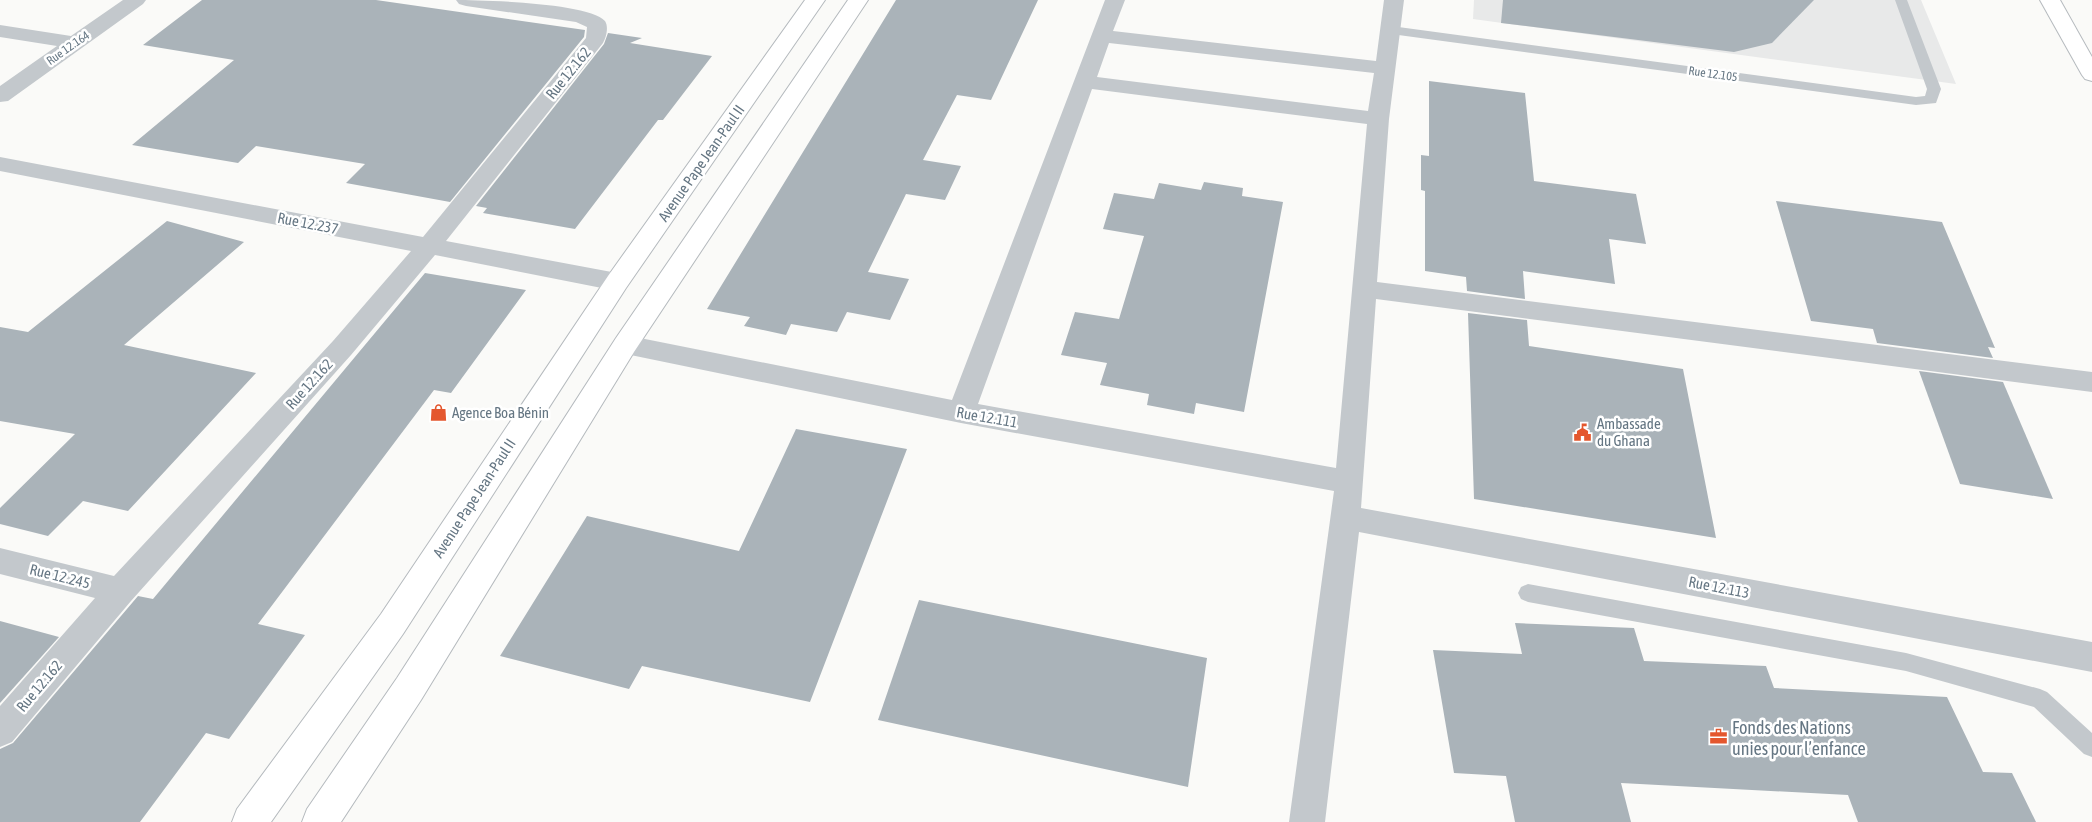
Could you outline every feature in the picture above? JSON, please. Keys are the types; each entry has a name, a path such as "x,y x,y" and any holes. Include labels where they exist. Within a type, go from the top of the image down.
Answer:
{"main road":[{"name":"Avenue Pape Jean-Paul II","path":"250,822 392,624 617,282 815,0"},
{"path":"320,822 409,689 625,346 858,0"},
{"path":"2050,0 2089,65"}],"street":[{"name":"Rue 12.164","path":"0,96 136,0"},
{"name":"Rue 12.162","path":"0,731 120,591 342,348 429,246 596,39 597,24 582,17 466,0"},
{"path":"961,412 1115,0"},
{"path":"1307,822 1350,482 1378,119 1394,0"},
{"path":"0,31 74,43"},
{"path":"1102,36 1385,68"},
{"path":"1084,82 1378,119"},
{"name":"Rue 12.237","path":"0,164 617,282"},
{"path":"1366,289 2092,382"},
{"name":"Rue 12.111","path":"625,346 961,412 1350,482"},
{"name":"Rue 12.113","path":"1346,517 2092,657"},
{"name":"Rue 12.245","path":"0,561 120,591"}],"lane":[{"name":"Rue 12.105","path":"1391,30 1906,100 1931,100 1934,90 1901,0"},
{"path":"1528,593 1906,662 2040,699 2092,747"}],"shaded area":[{"path":"1474,0 1921,0 1956,84 1473,19"}],"building":[{"path":"202,0 376,0 585,30 584,37 450,202 346,183 365,164 256,146 238,163 132,145 234,60 143,45"},
{"path":"896,0 1038,0 991,100 957,95 923,160 961,166 945,200 906,194 868,272 909,279 890,320 847,312 837,332 791,324 786,335 744,326 750,317 707,309"},
{"path":"1503,0 1814,0 1772,43 1734,52 1501,23"},
{"path":"608,33 642,38 630,43 712,56 663,120 658,120 575,229 483,213 487,208 476,206 604,44"},
{"path":"1429,81 1525,93 1534,181 1636,194 1646,244 1609,239 1615,284 1523,271 1525,299 1467,291 1466,277 1425,271 1425,191 1421,190 1421,155 1429,156"},
{"path":"1204,182 1243,188 1242,196 1283,202 1244,412 1196,403 1194,414 1147,405 1149,394 1100,385 1107,363 1061,355 1075,312 1119,319 1144,236 1103,229 1114,193 1154,199 1159,183 1201,190"},
{"path":"1776,201 1942,222 1995,348 1988,347 1993,358 1877,343 1873,329 1811,321"},
{"path":"167,221 244,242 124,345 256,373 128,511 83,501 48,536 0,524 0,508 75,434 0,421 0,327 28,332"},
{"path":"425,273 526,290 451,393 434,390 258,624 305,635 229,739 206,733 140,822 0,822 0,749 13,743 138,596 153,599"},
{"path":"1468,313 1527,320 1529,346 1683,369 1716,538 1474,499"},
{"path":"1919,371 2003,382 2053,499 1960,484"},
{"path":"796,429 907,449 810,702 642,666 629,689 500,656 587,516 739,551"},
{"path":"919,600 1207,658 1188,787 878,720"},
{"path":"0,621 59,637 0,703"},
{"path":"1515,623 1634,628 1644,661 1766,666 1774,688 1947,697 1983,772 2012,773 2036,822 1858,822 1848,795 1621,783 1631,822 1515,822 1506,776 1454,773 1433,650 1522,654"}],"place":[{"name":"Agence Boa Bénin","path":"438,412"},
{"name":"Ambassade du Ghana","path":"1583,432"},
{"name":"Fonds des Nations unies pour l’enfance","path":"1718,737"}]}
